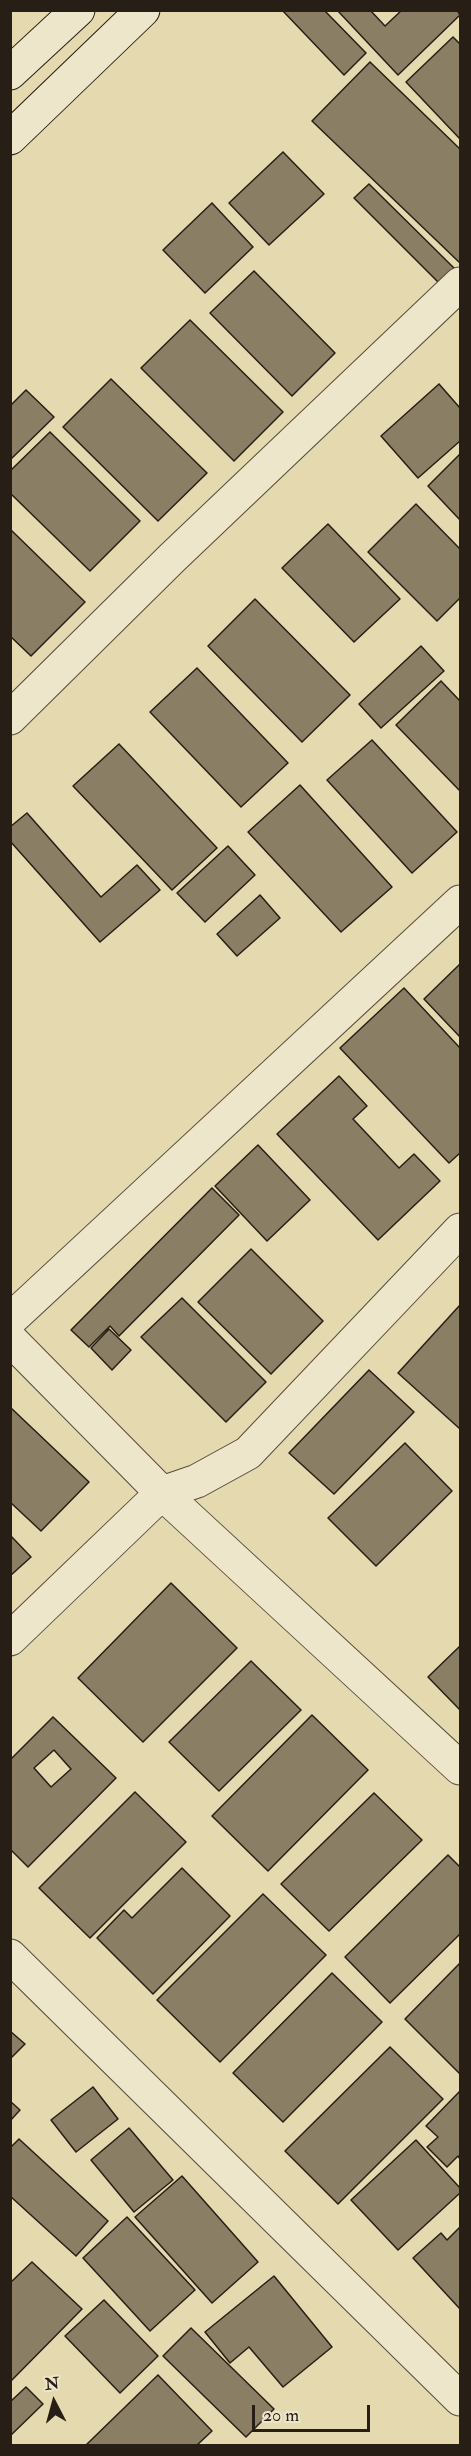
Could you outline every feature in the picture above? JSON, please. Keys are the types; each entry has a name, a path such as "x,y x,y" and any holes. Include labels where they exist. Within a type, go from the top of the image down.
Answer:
{"street":[{"path":"10,74 78,10"},
{"path":"10,138 142,10"},
{"path":"10,718 181,550 460,284"},
{"path":"10,1320 460,902"},
{"path":"10,1639 162,1493 197,1481 248,1453 460,1230"},
{"path":"10,1339 162,1493 460,1768"},
{"path":"10,1956 460,2399"}],"building":[{"path":"282,10 324,10 366,53 344,75"},
{"path":"337,10 370,10 385,26 402,10 457,10 460,15 398,75"},
{"path":"453,37 460,44 460,139 406,82"},
{"path":"370,62 460,149 460,263 312,121"},
{"path":"283,152 324,194 269,245 229,203"},
{"path":"369,184 454,268 439,283 354,198"},
{"path":"212,203 253,247 205,293 163,250"},
{"path":"254,271 335,353 292,396 210,313"},
{"path":"190,320 283,412 234,461 141,368"},
{"path":"111,379 207,473 158,521 63,427"},
{"path":"439,384 460,408 460,441 418,478 381,436"},
{"path":"26,390 54,417 10,460 10,406"},
{"path":"50,432 140,521 90,571 10,493 10,471"},
{"path":"460,454 460,520 428,486"},
{"path":"416,504 460,549 460,598 437,621 368,552"},
{"path":"328,524 400,599 354,642 282,568"},
{"path":"10,529 85,602 31,656 10,636"},
{"path":"255,599 350,695 302,742 208,646"},
{"path":"421,646 444,671 381,728 359,704"},
{"path":"197,668 288,763 241,807 150,712"},
{"path":"441,681 460,701 460,791 396,725"},
{"path":"372,740 457,832 412,873 327,780"},
{"path":"119,744 217,848 172,890 73,786"},
{"path":"300,785 392,887 341,932 248,832"},
{"path":"27,813 101,897 137,865 160,890 100,942 10,841 10,827"},
{"path":"228,846 255,875 205,922 177,893"},
{"path":"260,895 280,918 237,956 217,934"},
{"path":"460,964 460,1037 424,999"},
{"path":"404,988 460,1048 460,1153 449,1163 340,1048"},
{"path":"339,1076 367,1106 353,1119 399,1168 414,1154 440,1181 378,1240 277,1134"},
{"path":"258,1145 310,1200 267,1241 215,1186"},
{"path":"212,1188 239,1215 119,1336 110,1326 89,1347 71,1330"},
{"path":"251,1249 323,1321 271,1374 198,1302"},
{"path":"182,1298 266,1382 226,1422 141,1337"},
{"path":"460,1305 460,1429 398,1373"},
{"path":"109,1329 131,1350 112,1370 91,1348"},
{"path":"369,1370 414,1412 334,1494 289,1453"},
{"path":"10,1407 89,1482 41,1531 10,1502"},
{"path":"405,1443 452,1491 376,1566 328,1518"},
{"path":"10,1535 31,1557 10,1576"},
{"path":"171,1583 237,1648 143,1742 78,1678"},
{"path":"460,1646 460,1710 428,1677"},
{"path":"251,1661 301,1710 219,1791 169,1742"},
{"path":"312,1715 368,1770 268,1871 212,1816"},
{"path":"53,1717 116,1778 28,1867 10,1849 10,1760","holes":["54,1750 71,1769 51,1787 34,1768"]},
{"path":"135,1792 186,1842 90,1938 39,1888"},
{"path":"374,1793 422,1840 329,1931 281,1884"},
{"path":"448,1855 460,1867 460,1934 390,2003 345,1957"},
{"path":"182,1868 230,1916 153,1994 97,1938 124,1910 132,1918"},
{"path":"263,1894 326,1955 220,2062 157,2000"},
{"path":"460,1963 460,2074 405,2019"},
{"path":"332,1973 382,2022 283,2122 233,2073"},
{"path":"10,2031 25,2044 10,2059"},
{"path":"390,2047 443,2099 338,2204 285,2151"},
{"path":"93,2087 118,2119 76,2152 51,2120"},
{"path":"460,2091 460,2159 458,2156 447,2167 427,2147 438,2137 426,2126"},
{"path":"10,2101 20,2110 10,2121"},
{"path":"129,2128 173,2180 134,2212 91,2160"},
{"path":"19,2139 108,2221 76,2256 10,2196 10,2148"},
{"path":"416,2140 460,2188 460,2193 398,2250 351,2200"},
{"path":"182,2176 258,2262 212,2303 135,2217"},
{"path":"127,2217 195,2290 150,2331 83,2258"},
{"path":"460,2227 460,2309 413,2258 441,2233 447,2240"},
{"path":"32,2262 82,2309 10,2382 10,2283"},
{"path":"274,2276 332,2347 283,2387 249,2347 230,2363 205,2332"},
{"path":"104,2300 158,2356 120,2393 65,2336"},
{"path":"191,2328 274,2409 246,2437 163,2356"},
{"path":"158,2375 212,2431 196,2446 85,2446"},
{"path":"26,2387 43,2404 10,2436 10,2402"}]}
